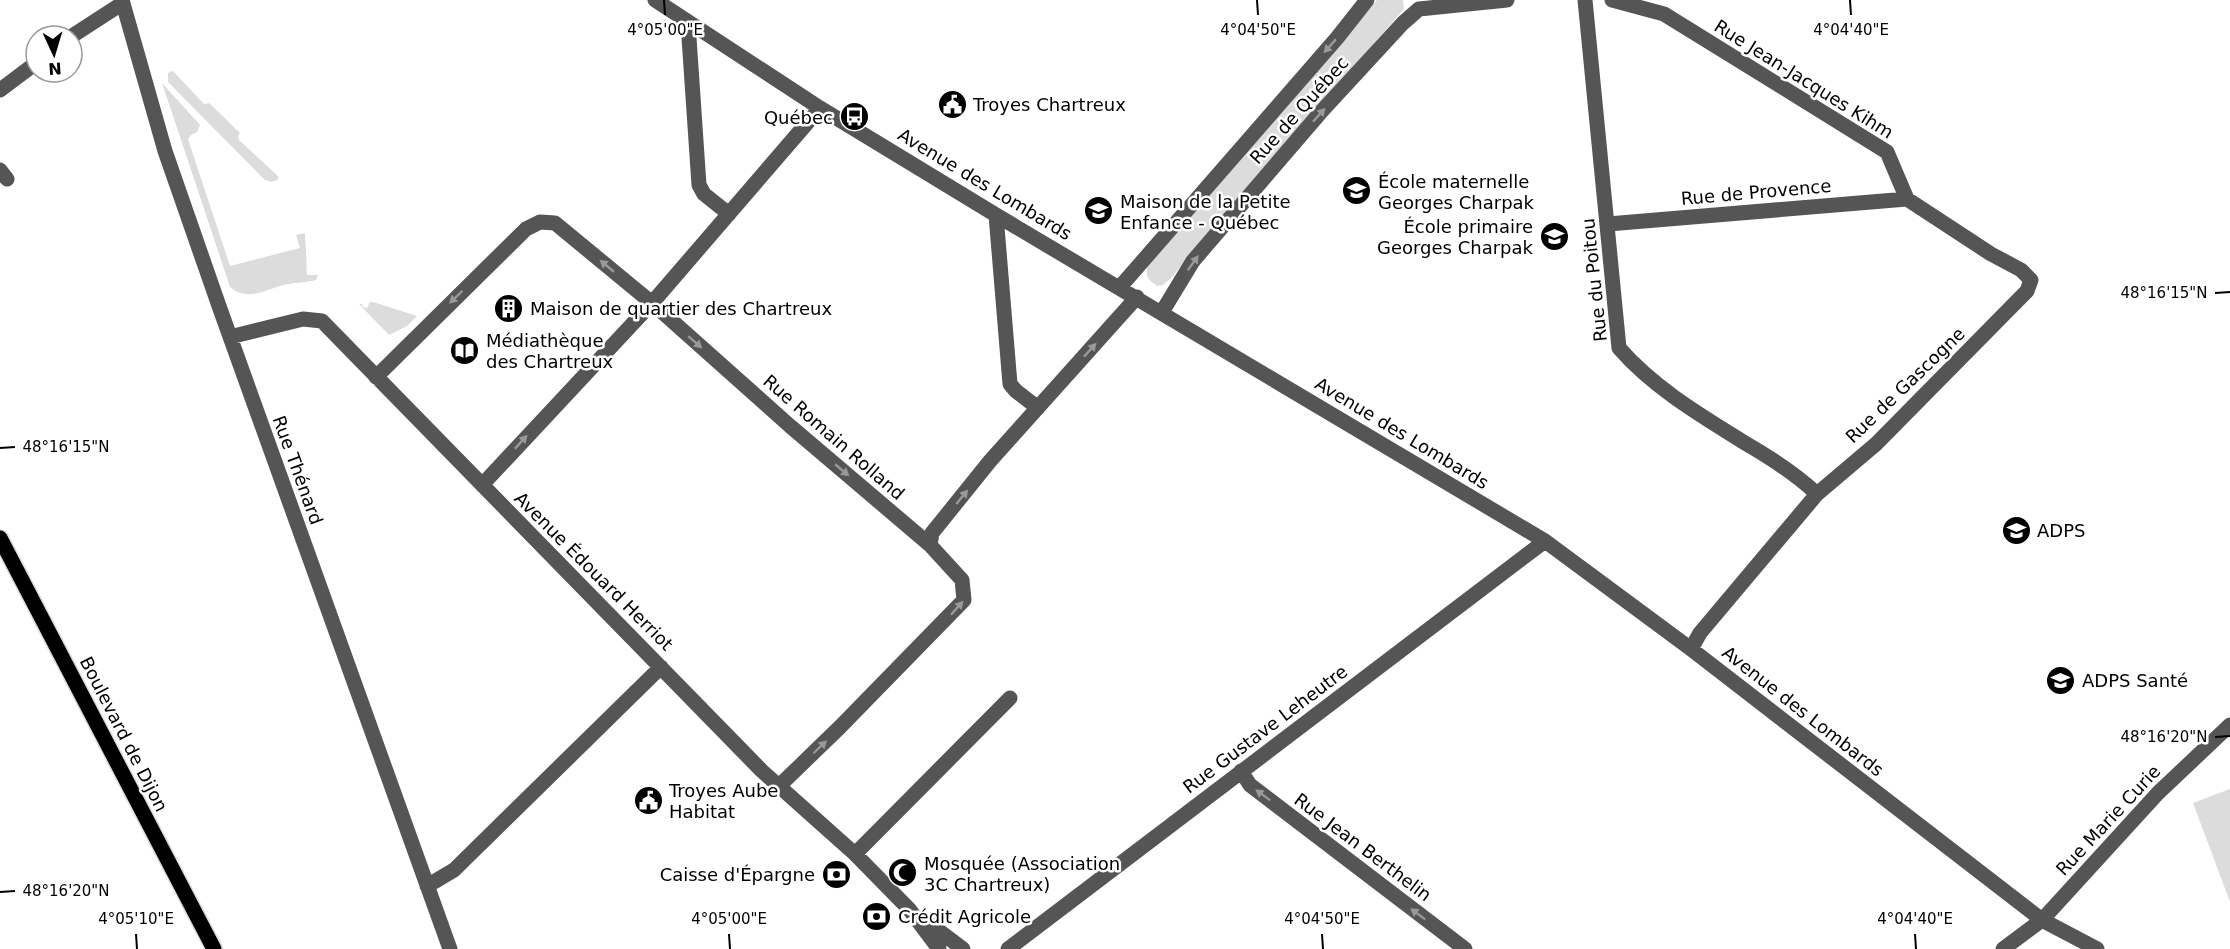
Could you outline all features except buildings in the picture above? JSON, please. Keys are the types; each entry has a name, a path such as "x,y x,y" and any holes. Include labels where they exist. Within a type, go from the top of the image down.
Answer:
{"main road":[{"name":"Boulevard de Dijon","path":"0,538 214,949"}],"street":[{"name":"Rue de Québec","path":"1120,287 1337,38 1367,0"},
{"name":"Rue de Québec","path":"1162,312 1193,261 1403,23 1416,4 1507,0"},
{"name":"Rue du Poitou","path":"1585,0 1619,348 1639,370 1698,414 1798,476 1817,494"},
{"name":"Rue Jean-Jacques Kihm","path":"1612,0 1664,14 1887,152 1907,200"},
{"path":"84,28 122,2"},
{"name":"Rue Thénard","path":"122,2 165,151 450,949"},
{"name":"Avenue des Lombards","path":"664,3 688,23 820,108 1545,541 1691,649 2042,920 2097,949"},
{"path":"688,23 699,185 704,194 729,214"},
{"path":"0,90 24,72"},
{"path":"482,485 652,303 820,108"},
{"name":"Rue de Provence","path":"1608,224 1907,200"},
{"name":"Rue de Gascogne","path":"1691,649 1700,633 1817,494 1876,444 2027,291 2031,280 2021,270 1991,254 1907,200"},
{"path":"996,215 1010,384 1038,408"},
{"name":"Rue Romain Rolland","path":"376,377 525,229 540,222 555,223 652,303 790,426 930,545 962,580 964,600 840,728 778,787"},
{"path":"930,545 932,533 990,461 1137,297"},
{"name":"Avenue Édouard Herriot","path":"230,337 303,319 322,321 778,787 855,854 909,909 939,949"},
{"name":"Rue Gustave Leheutre","path":"1008,949 1545,541"},
{"path":"427,885 454,870 661,667"},
{"path":"855,854 1010,698"},
{"name":"Rue Marie Curie","path":"2003,949 2042,920 2158,793 2230,725"},
{"name":"Rue Jean Berthelin","path":"1241,771 1250,785 1465,949"},
{"name":"Avenue Édouard Herriot","path":"909,909 963,949"}],"shaded area":[{"path":"1377,0 1403,0 1404,9 1170,279 1163,285 1154,284 1147,276 1147,267"},
{"path":"173,71 204,104 209,103 240,133 239,140 279,177 277,180 272,182 265,180 168,82 168,73"},
{"path":"162,83 200,125 197,132 188,139 230,266 300,248 296,235 305,233 307,275 318,275 316,280 288,284 251,294 237,292 230,287"},
{"path":"370,302 417,316 407,326 389,335 359,304 367,308"},
{"path":"2230,789 2230,902 2193,803"}],"place":[{"name":"Troyes Chartreux","path":"952,104"},
{"name":"Québec","path":"854,117"},
{"name":"École maternelle Georges Charpak","path":"1357,191"},
{"name":"Maison de la Petite Enfance - Québec","path":"1099,211"},
{"name":"École primaire Georges Charpak","path":"1554,236"},
{"name":"Maison de quartier des Chartreux","path":"509,308"},
{"name":"Médiathèque des Chartreux","path":"465,350"},
{"name":"ADPS","path":"2016,530"},
{"name":"ADPS Santé","path":"2061,680"},
{"name":"Troyes Aube Habitat","path":"648,800"},
{"name":"Mosquée (Association 3C Chartreux)","path":"903,873"},
{"name":"Caisse d'Épargne","path":"836,874"},
{"name":"Crédit Agricole","path":"877,916"}]}
